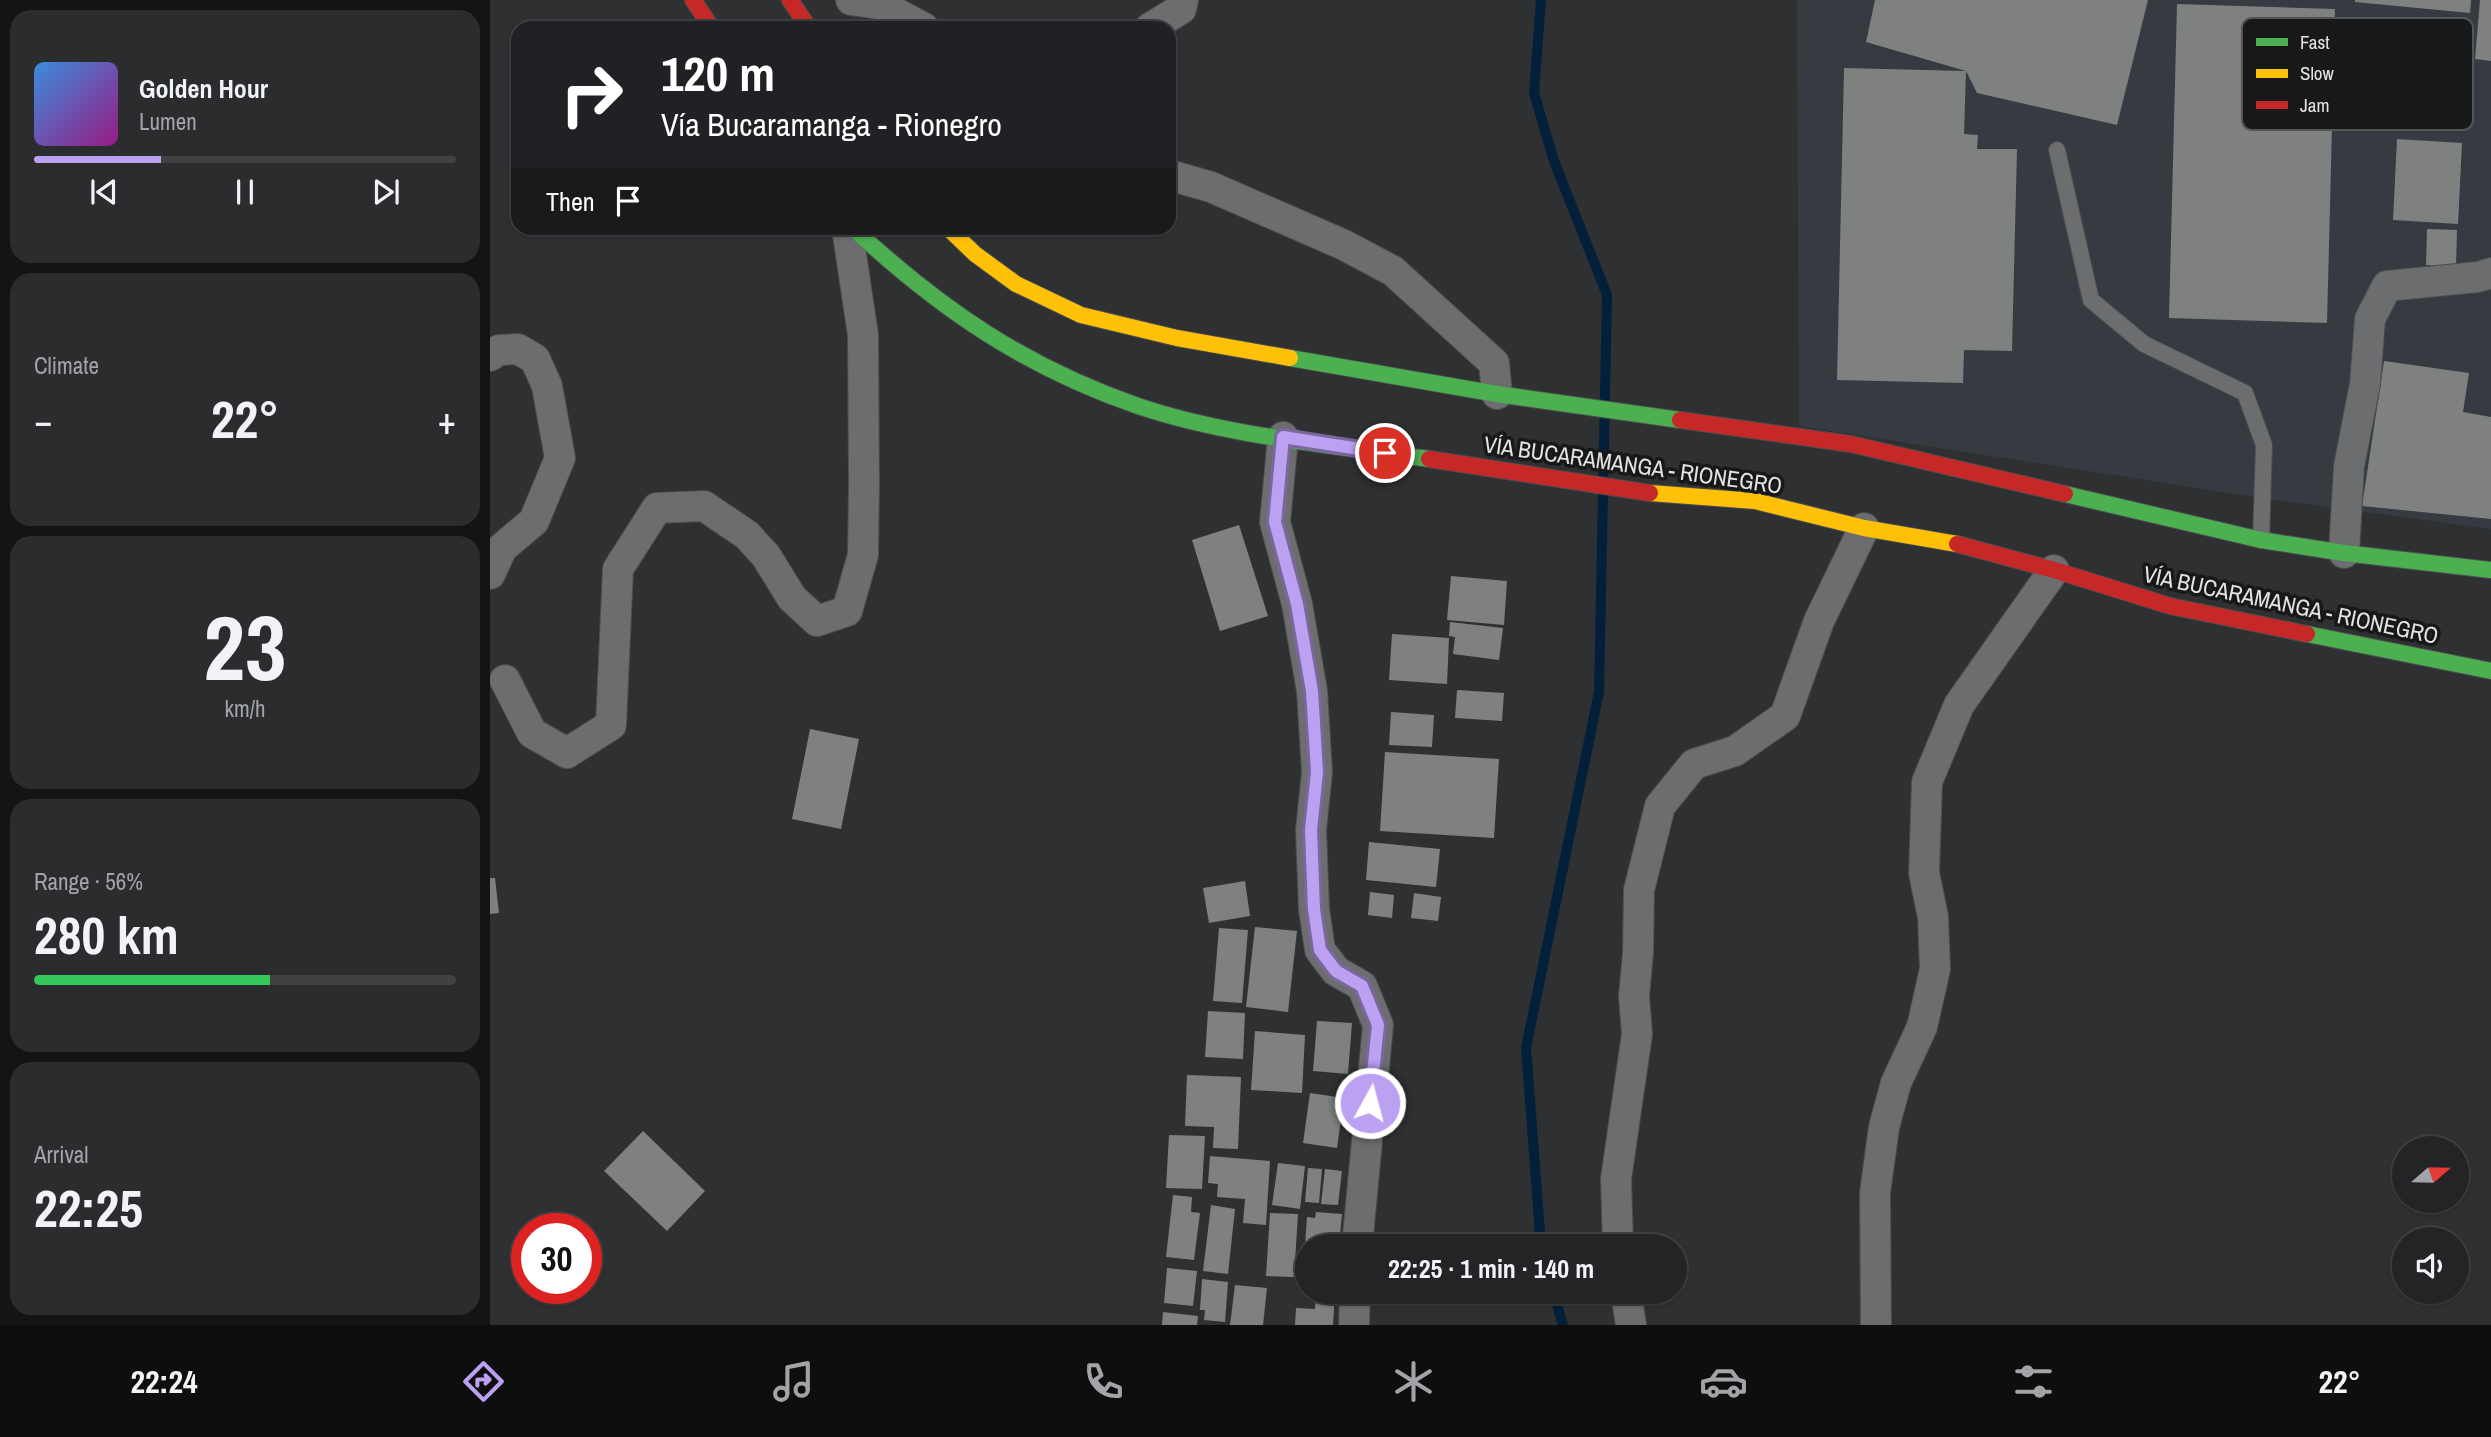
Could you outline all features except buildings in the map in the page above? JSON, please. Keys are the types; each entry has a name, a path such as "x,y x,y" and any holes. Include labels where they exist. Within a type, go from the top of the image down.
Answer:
{"highway":[{"path":"693,0 707,21"},
{"path":"790,0 804,21"},
{"name":"VÍA BUCARAMANGA - RIONEGRO","path":"861,235 906,277 953,313 1043,367 1139,406 1236,430 1643,492 1755,501 1864,528 1961,545 2170,606 2491,671"},
{"path":"955,235 975,254 1016,284 1081,316 1177,338 1497,394 1851,444 2261,540 2344,553 2491,570"}],"street":[{"path":"851,0 879,4 911,21"},
{"path":"1161,21 1181,9 1183,0"},
{"path":"1176,177 1211,187 1344,245 1393,271 1494,363 1497,394"},
{"path":"495,678 533,733 567,753 611,725 618,569 657,508 705,506 747,535 766,556 792,598 817,621 848,611 863,555 864,471 863,335 848,235"},
{"path":"2344,553 2349,466 2365,384 2370,319 2387,286 2478,277 2491,272"},
{"path":"490,356 499,350 518,349 535,359 547,386 560,458 534,521 502,548 490,574"},
{"path":"1283,437 1275,522 1297,604 1312,691 1317,772 1311,830 1314,909 1320,950 1336,971 1362,986 1378,1025 1358,1234"},
{"path":"1618,1234 1616,1179 1637,1034 1634,996 1639,890 1660,806 1694,764 1735,751 1785,716 1819,621 1864,528"},
{"path":"1876,1325 1875,1193 1884,1126 1896,1083 1922,1027 1934,969 1933,918 1924,873 1927,782 1959,705 2054,570"},
{"path":"1354,1325 1355,1304"},
{"path":"1628,1304 1632,1325"}],"lane":[{"path":"2057,150 2091,300 2144,344 2245,393 2264,444 2261,540"}],"shaded area":[{"path":"1797,0 2491,0 2491,529 2254,497 1799,426"}],"waterway":[{"path":"1540,1234 1526,1048 1599,692 1607,295 1554,161 1534,93 1541,0"},
{"path":"1557,1304 1563,1325"}],"traffic: fast":[{"path":"861,235 918,284 986,333 1021,354 1097,390 1173,417 1245,433 1429,459"},
{"path":"1290,358 1497,394 1680,420"},
{"path":"2065,494 2261,540 2344,553 2491,570"},
{"path":"2307,634 2491,671"}],"traffic: slow":[{"path":"955,235 975,254 1016,284 1081,315 1177,338 1290,358"},
{"path":"1650,493 1755,501 1864,528 1957,544"}],"traffic: jam":[{"path":"693,0 707,21"},
{"path":"790,0 804,21"},
{"path":"1680,420 1851,444 2065,494"},
{"path":"1429,459 1650,493"},
{"path":"1957,544 2054,570 2170,606 2307,634"}],"route":[{"path":"1370,1103 1378,1025 1362,986 1336,971 1320,950 1314,909 1311,830 1317,772 1312,691 1297,604 1275,522 1283,437 1385,453"}]}
